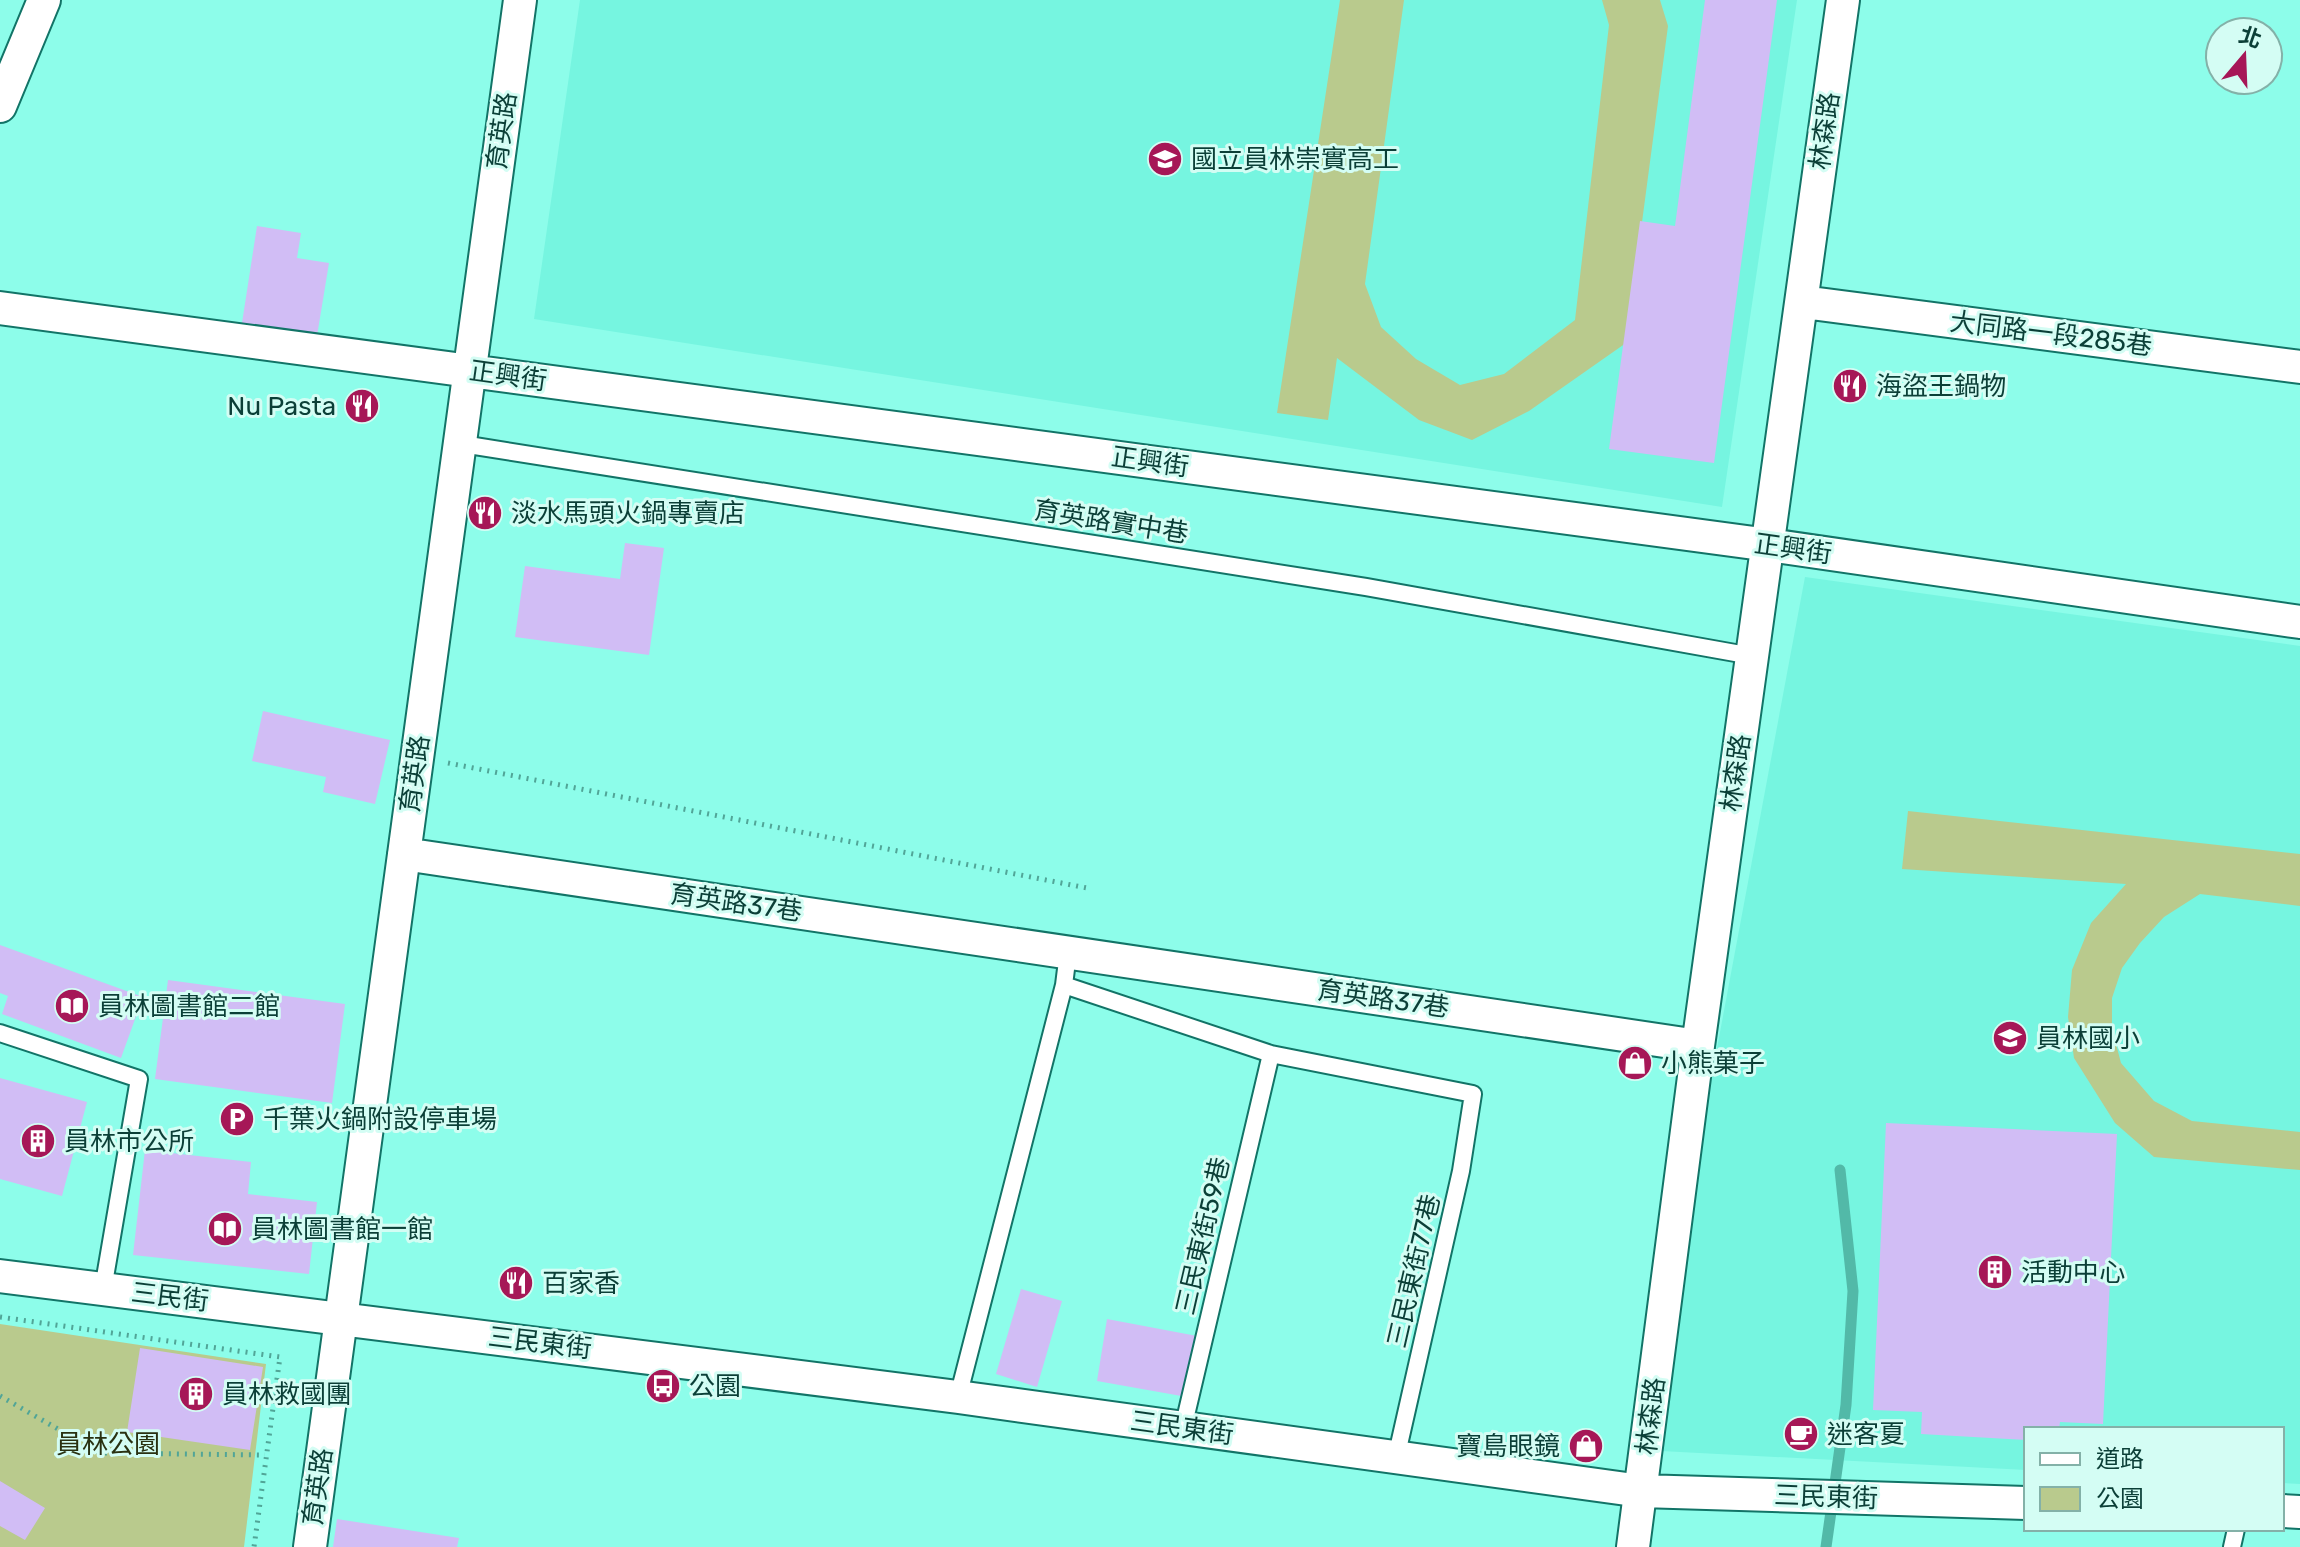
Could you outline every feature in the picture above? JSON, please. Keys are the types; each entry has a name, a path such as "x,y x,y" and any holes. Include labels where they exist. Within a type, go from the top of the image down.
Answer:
{"street":[{"path":"0,106 44,0"},
{"name":"育英路","path":"310,1547 520,0"},
{"name":"林森路","path":"1633,1547 1698,1046 1843,0"},
{"name":"大同路一段285巷","path":"1803,302 2300,367"},
{"name":"正興街","path":"0,308 1769,545 2300,622"},
{"name":"育英路37巷","path":"404,854 1698,1046"},
{"name":"三民街","path":"0,1276 341,1318"},
{"name":"三民東街","path":"341,1318 958,1397 1641,1491 2024,1503"}],"lane":[{"name":"育英路實中巷","path":"462,444 1366,587 1752,656"},
{"path":"958,1397 1064,985 1068,953"},
{"path":"1064,985 1271,1054"},
{"path":"0,1033 139,1079 103,1289"},
{"name":"三民東街77巷","path":"1271,1054 1473,1094 1461,1171 1396,1458"},
{"name":"三民東街59巷","path":"1183,1428 1271,1054"}],"path":[{"path":"418,756 1087,888"},
{"path":"0,1317 280,1357 254,1547"},
{"path":"0,1396 100,1453 265,1455"}],"shaded area":[{"name":"國立員林崇實高工","path":"580,0 1797,0 1722,507 534,319"},
{"name":"員林國小","path":"1805,577 2300,646 2300,1484 2284,1483 2284,1427 2024,1427 2024,1470 1642,1450"}],"green space":[{"path":"1340,0 1404,0 1365,284 1381,327 1416,359 1460,385 1504,374 1575,320 1609,25 1602,0 1660,0 1668,26 1626,343 1529,411 1472,440 1419,420 1337,358 1328,420 1277,413"},
{"path":"1908,811 2300,854 2300,906 2200,894 2164,917 2122,968 2112,998 2112,1029 2121,1063 2154,1101 2192,1121 2300,1132 2300,1170 2154,1157 2115,1123 2074,1058 2068,1017 2072,970 2091,923 2126,884 1902,869"},
{"name":"員林公園","path":"0,1324 266,1364 244,1547 0,1547"}],"building":[{"path":"1705,0 1777,0 1714,463 1609,449 1640,221 1675,226"},
{"path":"257,226 301,233 297,258 329,263 317,336 242,323"},
{"path":"625,543 664,548 649,655 515,637 525,566 620,579"},
{"path":"263,711 390,740 375,804 323,792 326,777 252,761"},
{"name":"員林圖書館二館","path":"0,945 143,997 121,1058 2,1014 8,996 0,993"},
{"path":"168,980 345,1004 332,1103 155,1079"},
{"name":"員林市公所","path":"0,1078 87,1102 62,1196 0,1179"},
{"name":"活動中心","path":"1886,1123 2117,1134 2103,1424 2060,1422 2059,1427 2024,1427 2024,1440 1921,1434 1922,1412 1873,1410"},
{"name":"員林圖書館一館","path":"145,1150 251,1162 248,1194 317,1202 309,1274 133,1255"},
{"path":"1021,1289 1062,1301 1037,1387 996,1374"},
{"path":"1107,1319 1197,1336 1187,1397 1097,1381"},
{"name":"員林救國團","path":"140,1348 263,1367 250,1450 127,1432"},
{"path":"0,1481 45,1508 25,1540 0,1526"},
{"path":"337,1519 459,1538 457,1547 333,1547"}],"waterway":[{"path":"1826,1547 1846,1405 1853,1291 1840,1170"}],"place":[{"name":"國立員林崇實高工","path":"1165,159"},
{"name":"海盜王鍋物","path":"1850,386"},
{"name":"Nu Pasta","path":"362,406"},
{"name":"淡水馬頭火鍋專賣店","path":"485,513"},
{"name":"員林圖書館二館","path":"72,1006"},
{"name":"員林國小","path":"2010,1038"},
{"name":"小熊菓子","path":"1635,1063"},
{"name":"千葉火鍋附設停車場","path":"237,1119"},
{"name":"員林市公所","path":"38,1141"},
{"name":"員林圖書館一館","path":"225,1229"},
{"name":"活動中心","path":"1995,1272"},
{"name":"百家香","path":"516,1283"},
{"name":"公園","path":"663,1386"},
{"name":"員林救國團","path":"196,1394"},
{"name":"迷客夏","path":"1801,1434"},
{"name":"寶島眼鏡","path":"1586,1446"}]}
